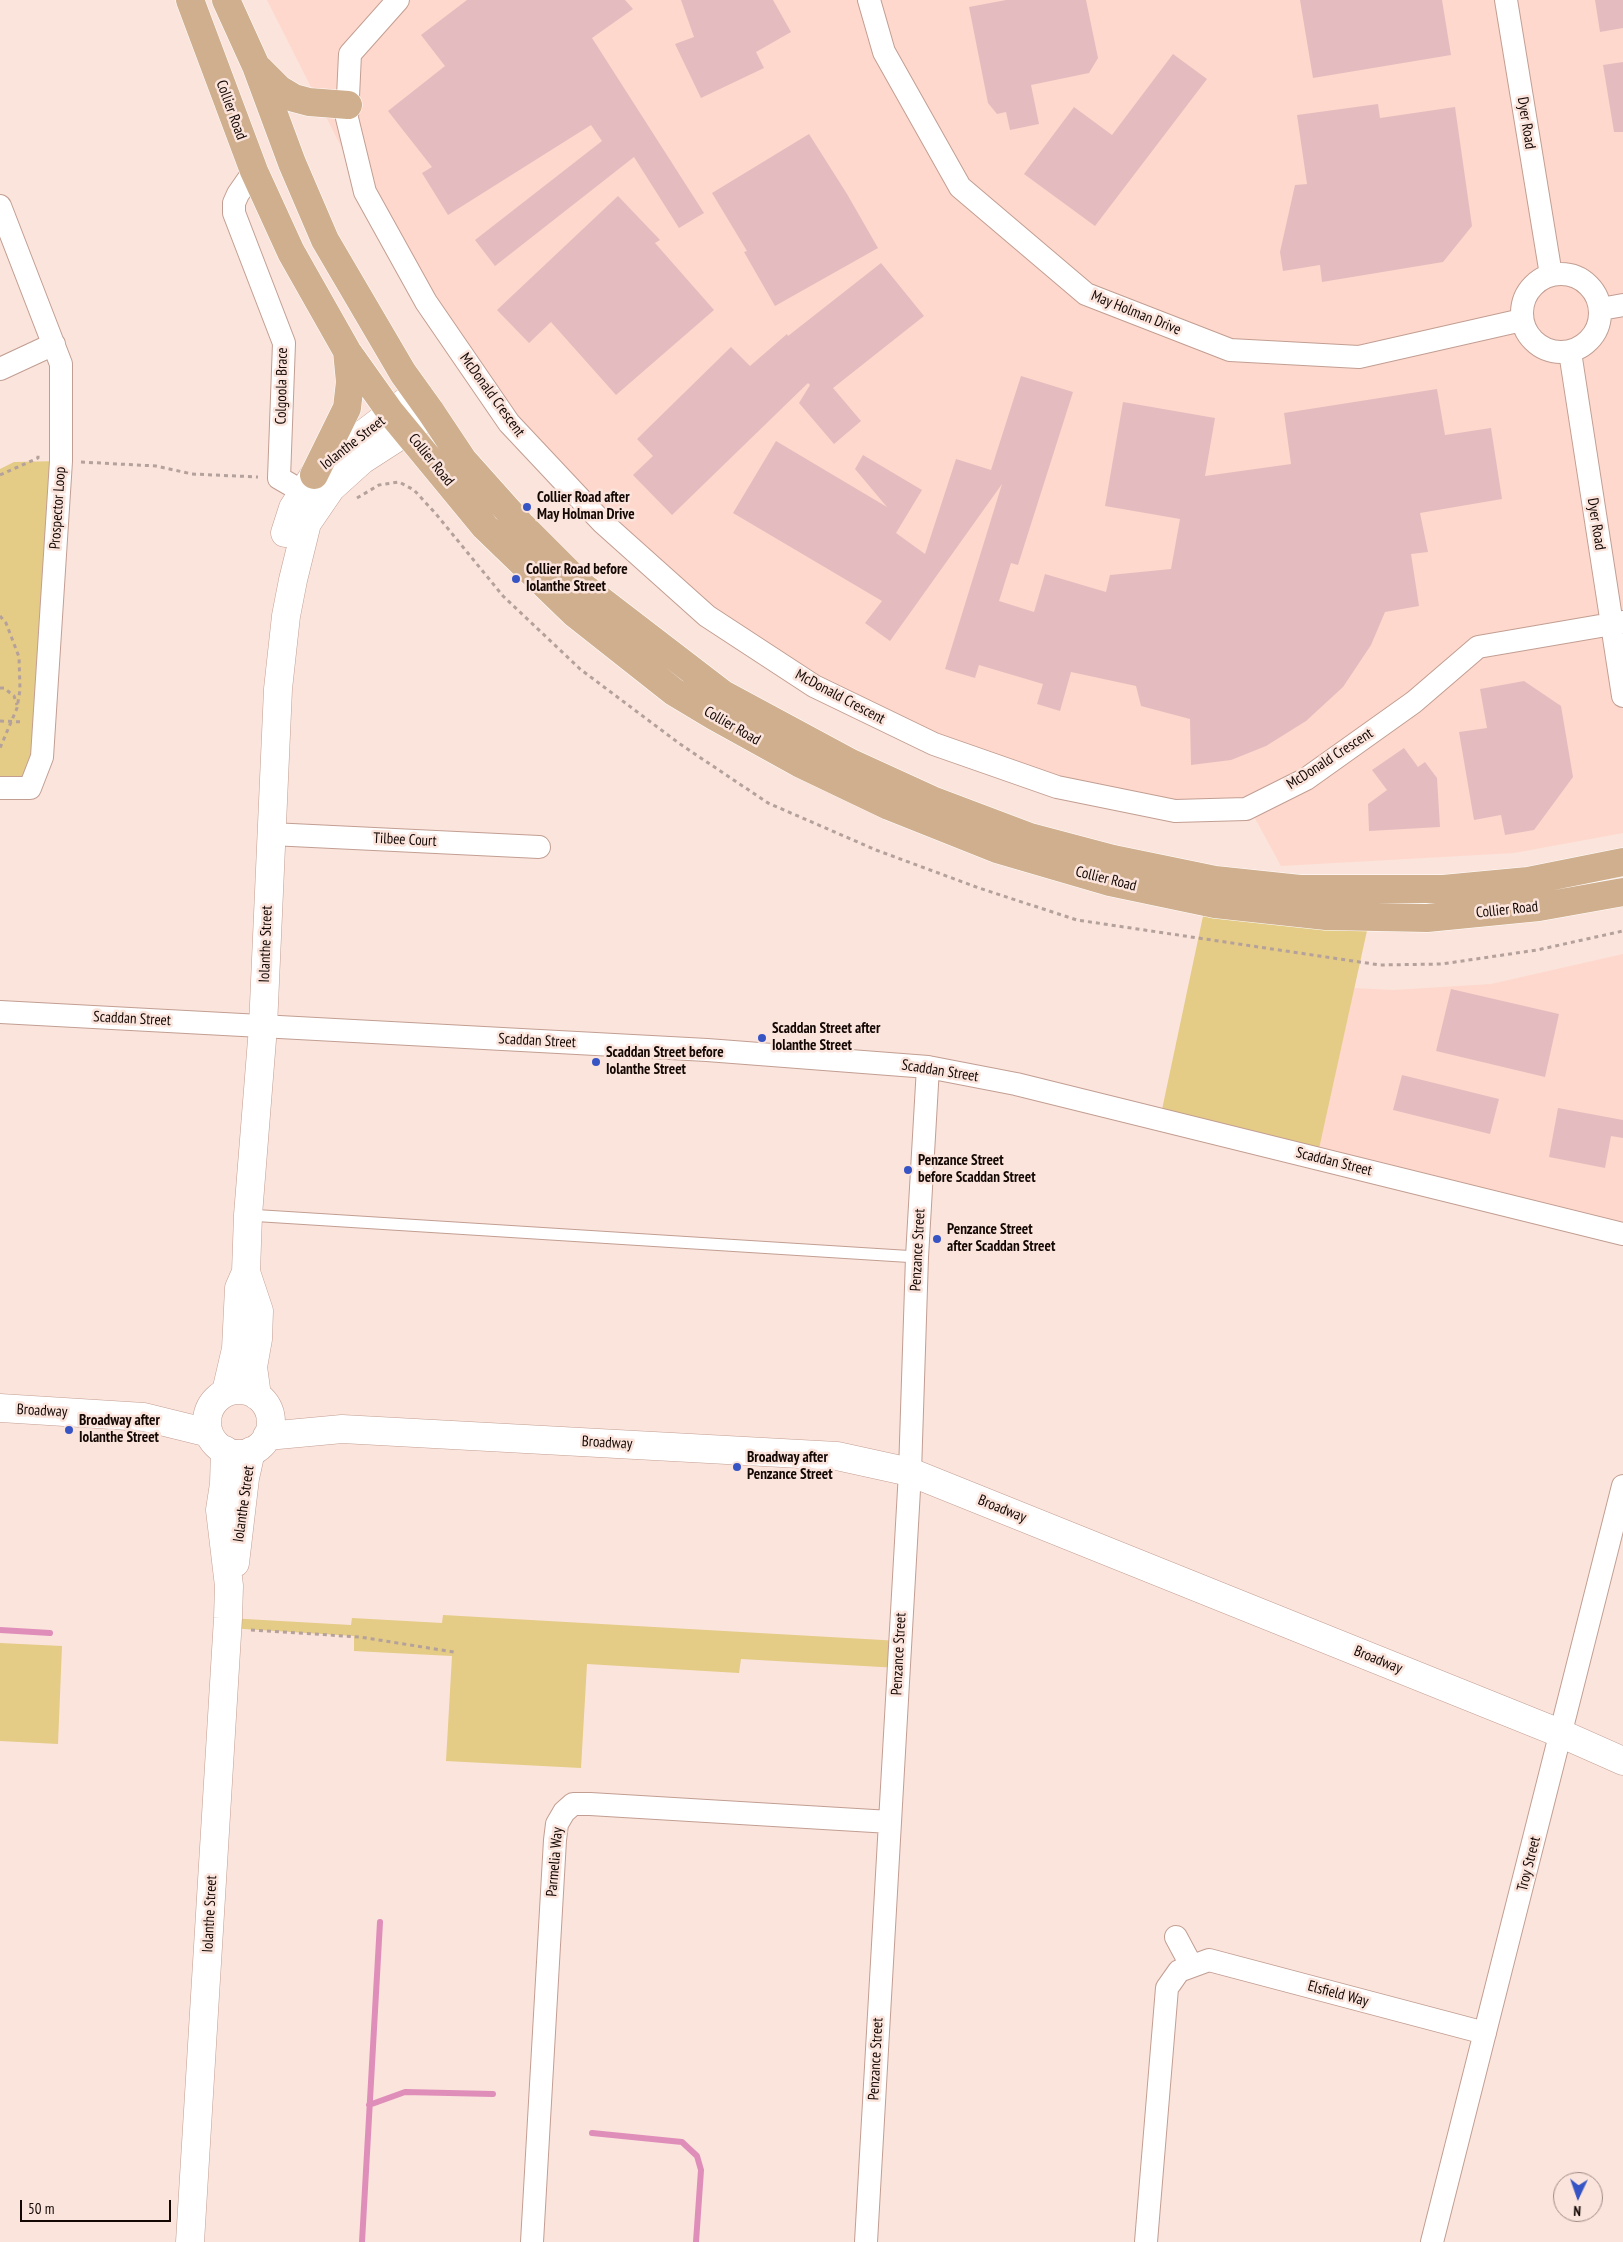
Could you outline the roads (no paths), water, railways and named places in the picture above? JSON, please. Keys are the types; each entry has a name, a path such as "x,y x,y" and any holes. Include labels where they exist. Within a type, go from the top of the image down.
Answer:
{"main road":[{"name":"Collier Road","path":"190,0 254,171 291,252 347,351 399,422 485,527 574,613 674,692 799,763 889,806 997,849 1110,882 1215,904 1326,916 1428,918 1539,907 1623,892"},
{"name":"Collier Road","path":"226,0 256,66 292,163 325,240 424,403 463,460 522,526 581,586 723,694 851,763 932,800 1030,837 1113,859 1214,880 1300,888 1443,889 1528,881 1623,862"},
{"path":"256,66 279,89 294,98 309,102 348,105"},
{"path":"312,490 347,408 350,382 347,351"}],"street":[{"name":"McDonald Crescent","path":"398,0 350,54 347,118 365,192 426,302 509,422 602,522 707,616 814,686 934,744 1057,787 1175,811 1246,809 1306,779 1414,702 1478,647 1617,623"},
{"name":"May Holman Drive","path":"869,0 884,52 960,187 1086,294 1230,350 1358,357 1522,320"},
{"name":"Dyer Road","path":"1506,0 1552,275"},
{"name":"Colgoola Brace","path":"254,171 238,194 234,203 234,213 284,343 279,478 312,490"},
{"name":"Prospector Loop","path":"0,206 61,364 61,461 42,757 30,788 0,788"},
{"path":"1565,274 1584,281 1597,296 1601,309 1600,323 1594,336 1583,346 1570,352 1557,352 1545,349 1534,342 1526,332 1522,320 1522,305 1528,291 1538,281 1552,275 1565,274"},
{"path":"1601,309 1623,305"},
{"path":"0,369 54,344"},
{"name":"Dyer Road","path":"1570,352 1617,623 1623,696"},
{"name":"Iolanthe Street","path":"190,2242 229,1586 238,1549 243,1495 231,1428 240,1288 246,1272 248,1215 263,1027 278,689 286,616 307,523 312,490 331,488 399,422 424,403"},
{"name":"Tilbee Court","path":"271,834 539,847"},
{"name":"Scaddan Street","path":"0,1012 707,1050 928,1067 1016,1084 1623,1234"},
{"name":"Penzance Street","path":"866,2242 910,1472 917,1257 928,1067"},
{"name":"Iolanthe Street","path":"231,1428 270,1418 262,1402 253,1367 258,1339 259,1311 246,1272"},
{"name":"Broadway","path":"231,1428 237,1390 247,1391 262,1402 342,1429"},
{"name":"Broadway","path":"0,1408 144,1416 231,1428 342,1429 836,1456 910,1472 1562,1734 1623,1761"},
{"name":"Troy Street","path":"1432,2242 1562,1734 1623,1486"},
{"name":"Parmelia Way","path":"532,2242 555,1840 557,1824 564,1812 573,1804 590,1804 890,1822"},
{"path":"1146,2242 1167,1988 1179,1971 1190,1965 1176,1937"},
{"name":"Elsfield Way","path":"1190,1965 1209,1960 1485,2033"}],"lane":[{"path":"248,1215 917,1257"}],"waterway":[{"path":"0,1630 50,1633"},
{"path":"362,2242 380,1922"},
{"path":"369,2105 405,2092 493,2094"},
{"path":"592,2133 682,2142 697,2156 701,2170 696,2242"}],"place":[{"name":"Collier Road after May Holman Drive","path":"527,507"},
{"name":"Collier Road before Iolanthe Street","path":"516,579"},
{"name":"Scaddan Street after Iolanthe Street","path":"762,1038"},
{"name":"Scaddan Street before Iolanthe Street","path":"596,1062"},
{"name":"Penzance Street before Scaddan Street","path":"908,1170"},
{"name":"Penzance Street after Scaddan Street","path":"937,1239"},
{"name":"Broadway after Iolanthe Street","path":"69,1430"},
{"name":"Broadway after Penzance Street","path":"737,1467"}]}
